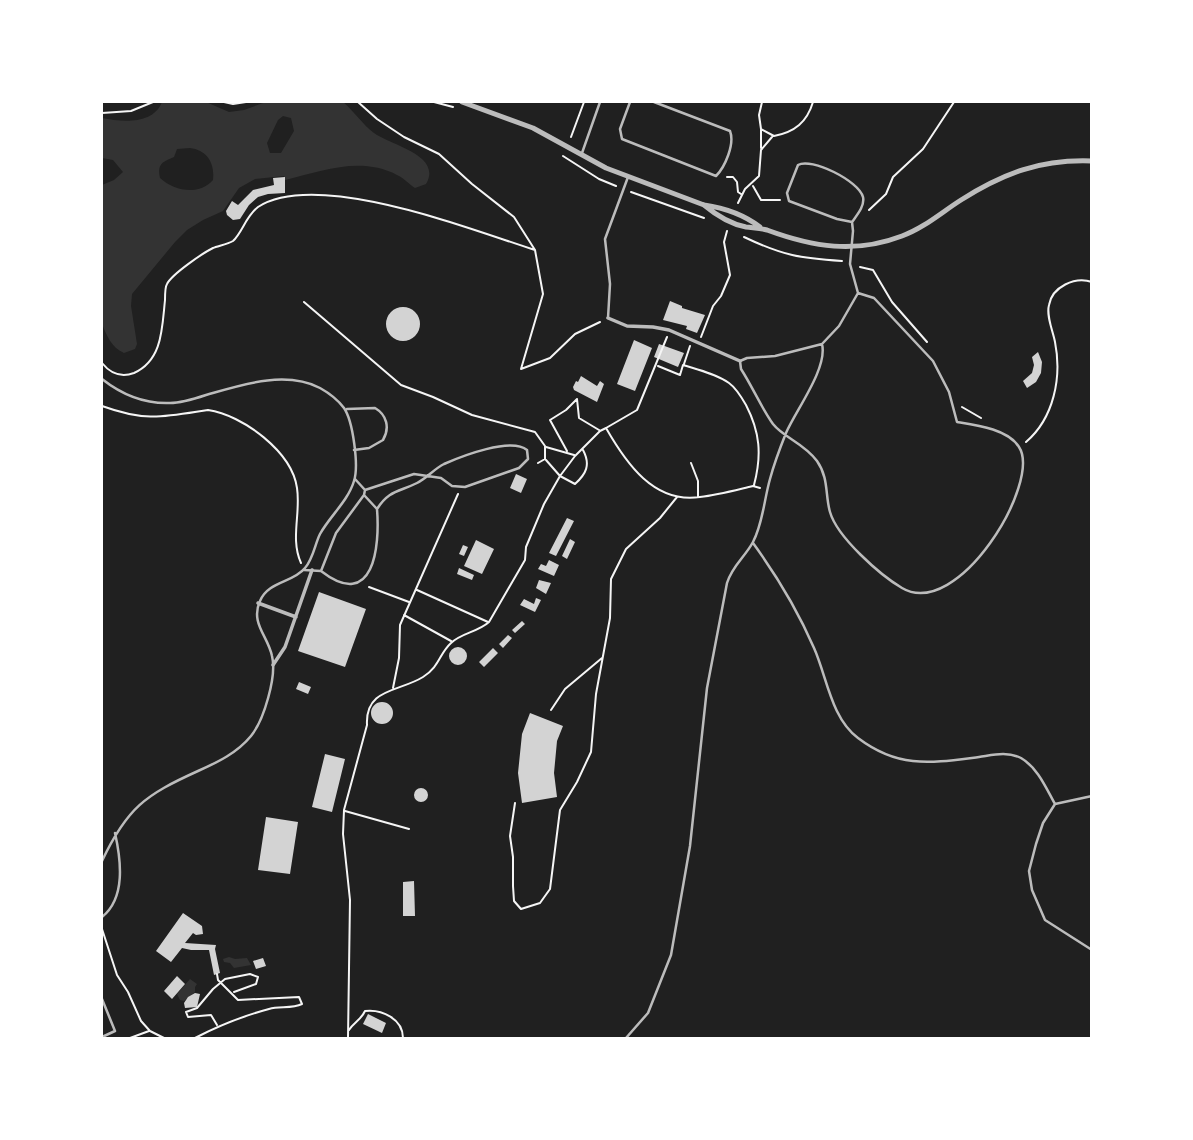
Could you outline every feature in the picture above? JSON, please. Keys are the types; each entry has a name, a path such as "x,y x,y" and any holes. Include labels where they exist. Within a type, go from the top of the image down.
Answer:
{"street":[{"path":"462,102 533,128 581,156 628,177 704,205 721,207 749,218 762,229"},
{"path":"704,205 731,222 811,244 852,247 905,235 979,190 1025,168 1049,162 1091,161"},
{"path":"608,318 627,326 669,330 740,361"},
{"path":"273,665 285,648 312,570"},
{"path":"258,603 296,617"}],"lane":[{"path":"581,156 600,102"},
{"path":"630,102 620,129 622,139 716,176 722,170 733,140 730,131 654,102"},
{"path":"852,222 825,215 788,199 787,193 798,165 804,162 815,164 838,174 863,196 862,204 852,222 850,264 858,293 839,326 822,344 775,356 747,358 740,361 741,369 774,425 807,449 823,471 831,516 841,532 876,568 905,590 921,594 941,590 964,573 983,552 1012,504 1024,465 1023,454 1013,440 981,426 957,422 949,393 933,362 874,298 858,293"},
{"path":"608,318 610,284 605,239 628,177"},
{"path":"626,1038 648,1013 671,956 690,846 702,727 716,634 730,572 753,543 786,434 820,365 824,353 822,344"},
{"path":"102,379 134,397 171,403 264,381 287,380 318,387 335,398 346,410 354,450 355,479 377,509"},
{"path":"346,410 375,408 385,417 387,427 383,440 369,448 354,450"},
{"path":"102,861 124,819 144,799 171,783 226,758 250,737 258,725 264,710 273,665 272,655 257,621 258,603 270,588 304,570 321,571 342,584 351,584 366,575 376,558 377,509 385,496 416,483 429,475 443,465 493,448 516,444 527,450 528,459 519,468 460,488 441,478 429,475 414,474 365,493 336,533 321,571"},
{"path":"304,570 321,533 355,479"},
{"path":"753,543 793,604 815,649 841,720 856,737 899,760 917,763 1002,754 1019,757 1034,768 1055,804"},
{"path":"1091,796 1055,804 1043,823 1029,871 1032,890 1045,920 1091,950"},
{"path":"102,917 116,898 119,883 120,862 115,833"},
{"path":"102,999 115,1031 102,1037"}],"path":[{"path":"102,113 131,111 153,102"},
{"path":"224,102 246,102"},
{"path":"358,102 404,137 439,154 513,217 535,250 543,293 521,369 550,358 575,334 608,318"},
{"path":"569,140 584,102"},
{"path":"736,207 741,195 759,176 761,169 760,102"},
{"path":"761,149 774,136 795,130 801,125 813,102"},
{"path":"869,210 886,194 893,177 923,149 954,102"},
{"path":"761,129 774,136"},
{"path":"575,165 592,175"},
{"path":"716,176 733,177 741,195"},
{"path":"752,184 761,200 775,202 788,199"},
{"path":"102,363 108,371 121,376 140,370 151,361 158,350 167,284 199,256 233,240 257,208 273,200 336,195 374,201 535,250"},
{"path":"699,342 713,306 721,296 730,275 724,242 729,227"},
{"path":"1019,446 1042,425 1053,399 1058,365 1049,305 1053,296 1069,282 1078,279 1091,282"},
{"path":"304,303 401,385 472,415 535,432 545,446 545,459 560,475 575,484 585,475 588,460 583,449"},
{"path":"348,1038 350,900 343,834 344,810 367,725 366,713 383,693 424,676 433,669 452,641 481,629 489,622 525,560 526,547 560,475 600,431 637,410 669,330"},
{"path":"657,365 680,375 693,340"},
{"path":"683,365 716,376 732,385 744,401 755,423 760,447 754,486"},
{"path":"567,451 550,420 577,399 579,418 600,431"},
{"path":"102,406 122,414 148,418 216,411 236,420 268,442 287,462 295,479 298,495 296,548 304,570"},
{"path":"606,428 638,474 658,489 677,497 698,498 754,486 768,491"},
{"path":"545,446 567,451 575,456"},
{"path":"538,463 545,459"},
{"path":"691,463 698,481 698,498"},
{"path":"393,690 399,658 400,625 460,488"},
{"path":"515,803 510,836 514,901 521,909 540,903 550,889 560,810 578,782 591,752 596,694 610,618 610,586 614,571 626,549 660,518 677,497"},
{"path":"369,587 410,602"},
{"path":"416,589 489,622"},
{"path":"404,615 452,641"},
{"path":"551,710 565,689 603,657"},
{"path":"344,810 409,829"},
{"path":"102,929 117,975 141,1021 150,1031 164,1038"},
{"path":"195,1038 271,1008 302,1004 299,997 234,999 233,993 218,980 217,974"},
{"path":"218,1027 211,1015 188,1017 186,1012 197,1008 225,979 250,974 258,978 256,984 233,993"},
{"path":"348,1033 354,1023 362,1019 365,1011 376,1010 388,1014 402,1028 403,1038"},
{"path":"130,1038 150,1031"}],"shaded area":[{"path":"102,102 1091,102 1091,1038 102,1038"},
{"path":"162,102 206,102 229,112 266,102 343,102 374,133 421,158 427,165 429,174 426,184 415,188 400,176 383,169 341,167 285,180 284,176 255,179 239,188 223,211 187,230 132,294 131,306 137,344 135,349 124,353 113,344 102,324 102,185 123,172 113,160 102,158 102,118 136,120 152,115","holes":["283,116 291,118 294,131 281,153 270,153 267,143 278,120","177,149 201,151 209,158 213,168 213,180 194,190 179,189 160,178 159,170 161,164 174,157"]},
{"path":"247,958 251,965 234,968 230,963 224,962 223,959"},
{"path":"190,979 197,984 195,992 184,1001 180,1000 177,994"}],"building":[{"path":"285,177 285,193 258,197 240,219 233,220 227,215 226,211 232,201 238,205 253,190 274,185 273,178"},
{"path":"670,301 705,315 697,333 686,329 687,326 663,320"},
{"path":"403,307 415,312 420,324 415,336 403,341 391,336 386,324 391,312"},
{"path":"634,340 652,348 635,391 617,384"},
{"path":"659,344 684,353 678,367 654,357"},
{"path":"1038,352 1042,362 1041,373 1036,382 1027,388 1023,381 1032,373 1032,357"},
{"path":"581,376 597,386 600,381 604,384 597,402 574,390 576,381 578,382"},
{"path":"516,474 527,479 521,493 510,488"},
{"path":"567,518 574,521 556,556 549,553"},
{"path":"570,539 575,542 567,559 562,556"},
{"path":"476,540 494,549 482,574 464,566"},
{"path":"463,545 468,547 464,556 459,554"},
{"path":"549,560 559,565 554,576 538,569 541,564 546,566"},
{"path":"459,568 474,575 472,580 457,574"},
{"path":"539,580 551,583 546,594 536,588"},
{"path":"319,592 366,609 345,667 298,651"},
{"path":"536,598 541,600 535,612 520,605 524,599 534,604"},
{"path":"522,621 525,624 515,633 512,630"},
{"path":"508,635 512,638 503,648 499,644"},
{"path":"454,647 462,647 467,656 465,663 454,665 449,660 449,652"},
{"path":"493,648 498,653 484,667 479,662"},
{"path":"299,682 311,687 308,694 296,689"},
{"path":"382,702 392,709 393,713 386,723 382,724 372,717 371,713 378,703"},
{"path":"530,713 563,726 557,741 554,773 557,797 522,803 518,773 522,734"},
{"path":"325,754 345,759 332,812 312,807"},
{"path":"418,788 424,788 428,795 424,802 418,802 414,798 414,792"},
{"path":"266,817 298,822 290,874 258,870"},
{"path":"414,881 415,916 403,916 403,882"},
{"path":"183,913 202,926 203,934 193,933 185,943 216,945 220,973 214,975 209,950 182,948 171,962 156,951"},
{"path":"263,958 266,966 256,969 253,961"},
{"path":"177,976 185,984 172,999 164,991"},
{"path":"195,993 200,994 197,1007 185,1008 184,1003 188,997"},
{"path":"368,1014 386,1023 382,1033 363,1024"}]}
